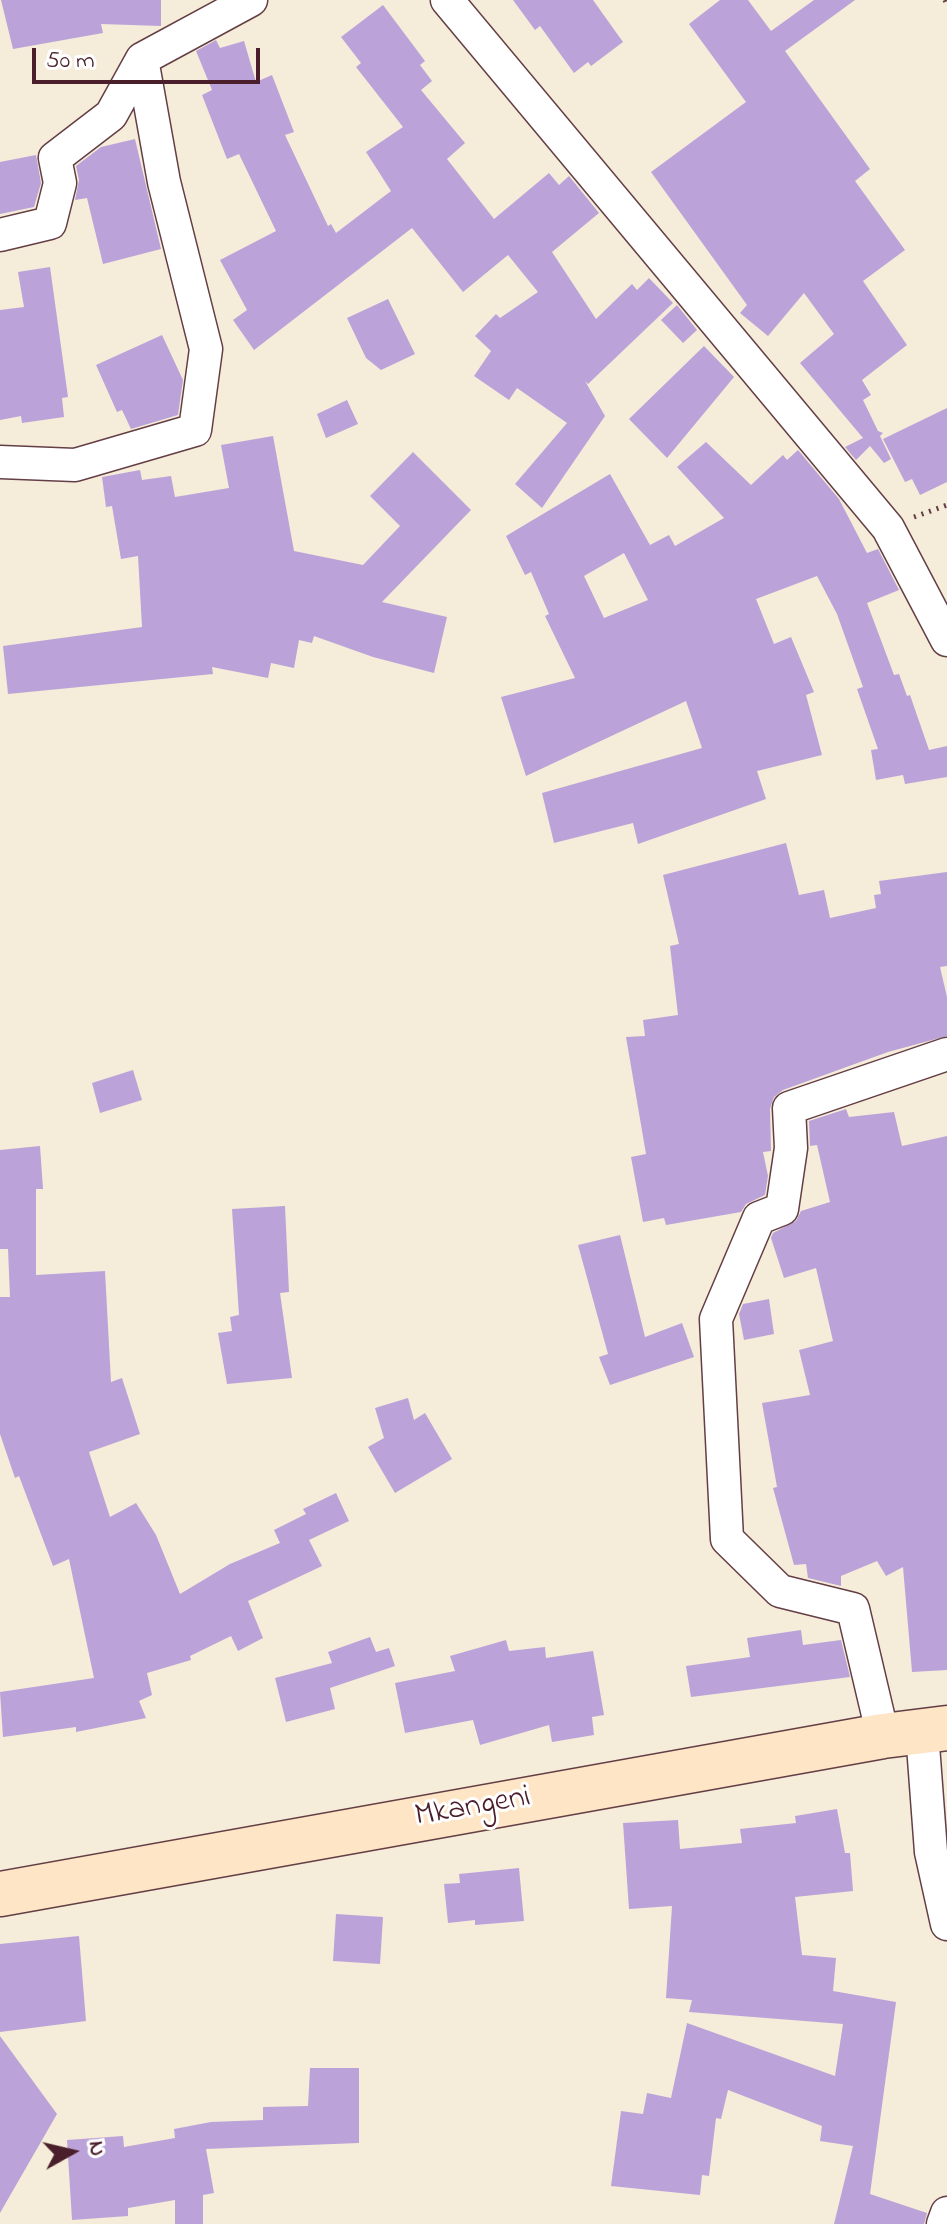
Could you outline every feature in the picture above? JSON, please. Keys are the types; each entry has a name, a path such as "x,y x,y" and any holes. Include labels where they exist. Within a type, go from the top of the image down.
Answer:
{"street":[{"path":"0,235 50,223 60,183 55,158 111,115 142,59 251,0"},
{"path":"447,0 888,528 947,640"},
{"path":"0,462 75,465 195,430 206,349 164,182 142,59"},
{"path":"947,1054 789,1108 791,1148 782,1209 759,1218 716,1319 727,1539 780,1591 853,1609 917,1732 931,1852 947,1924"},
{"name":"Mkangeni","path":"0,1894 917,1732"},
{"path":"943,2224 947,2213"}],"building":[{"path":"1,0 161,0 161,26 101,24 103,33 13,49"},
{"path":"513,0 593,0 623,42 591,66 588,62 574,73 540,26 535,30"},
{"path":"720,0 748,0 771,31 814,0 855,0 785,51 870,169 855,181 905,250 863,281 907,345 862,380 871,395 863,400 878,431 883,433 880,436 891,459 884,463 870,446 856,460 845,447 863,438 800,363 834,334 804,293 768,336 740,313 747,305 651,172 746,102 689,24"},
{"path":"383,5 425,61 420,65 432,81 421,90 465,143 447,159 494,219 549,173 559,185 569,176 599,213 552,252 596,319 632,284 637,290 649,278 673,303 588,384 585,381 605,416 542,508 515,484 567,423 517,388 509,400 474,376 491,351 475,336 496,314 500,318 538,292 508,255 463,292 412,228 254,350 233,320 247,310 220,260 276,231 239,154 227,159 202,95 212,90 196,51 216,40 220,48 244,41 256,82 272,75 294,132 285,135 328,226 331,224 336,233 391,191 366,152 403,127 356,67 361,63 341,37"},
{"path":"135,139 161,249 103,264 87,198 75,200 79,180 76,166 101,147"},
{"path":"36,155 41,183 34,207 0,214 0,162"},
{"path":"50,267 68,397 62,398 64,417 22,423 21,416 0,420 0,310 24,307 18,272"},
{"path":"388,299 415,354 381,370 366,358 347,318"},
{"path":"677,305 697,330 683,343 661,320"},
{"path":"162,335 183,380 178,415 131,429 122,410 117,412 96,365"},
{"path":"704,346 734,377 667,458 629,419"},
{"path":"347,400 358,424 326,438 317,414"},
{"path":"947,408 947,482 920,495 912,479 905,482 883,439"},
{"path":"273,436 294,551 363,565 400,526 370,496 413,452 471,510 382,602 447,617 434,673 373,657 314,636 312,643 299,640 294,668 271,663 268,678 212,667 213,674 8,694 3,646 142,627 138,556 121,559 112,506 106,507 102,477 140,470 142,480 171,476 175,497 229,488 221,445"},
{"path":"706,442 751,485 783,455 787,460 798,450 839,499 867,553 878,549 899,590 867,603 894,675 899,674 907,696 910,695 929,750 947,746 947,777 905,784 903,775 876,780 871,750 878,749 857,689 863,687 837,614 817,576 756,599 774,644 791,637 814,692 806,695 822,755 757,771 766,799 638,844 633,823 554,843 542,793 702,748 686,701 526,776 501,697 575,678 545,616 549,614 531,572 525,575 506,536 610,474 650,545 669,535 675,546 724,518 677,467","holes":["624,553 648,600 604,618 584,576"]},
{"path":"786,843 799,895 824,890 830,918 876,908 874,895 881,894 879,881 947,872 947,966 940,967 947,997 947,1036 888,1052 783,1090 774,1097 770,1109 771,1151 763,1152 768,1176 765,1195 746,1204 741,1212 666,1225 664,1218 643,1222 631,1157 646,1154 626,1037 645,1036 643,1020 678,1015 670,946 679,944 663,875"},
{"path":"133,1070 142,1100 100,1113 92,1083"},
{"path":"846,1109 849,1117 894,1112 902,1146 947,1136 947,1670 912,1672 903,1567 886,1576 877,1561 841,1576 841,1586 808,1578 806,1564 794,1565 773,1488 777,1487 762,1403 810,1395 799,1350 833,1341 816,1268 784,1278 771,1238 773,1233 796,1221 801,1211 830,1202 817,1145 810,1146 809,1121"},
{"path":"40,1146 43,1189 36,1189 36,1275 105,1271 111,1382 122,1378 140,1434 89,1452 110,1517 136,1503 156,1535 180,1594 230,1564 280,1543 274,1530 306,1514 303,1509 336,1493 349,1521 309,1540 322,1566 248,1601 263,1638 238,1651 231,1636 190,1656 191,1660 147,1673 152,1695 139,1701 146,1718 76,1732 76,1727 3,1737 0,1692 94,1678 69,1559 53,1566 19,1476 15,1478 0,1434 0,1297 10,1297 8,1249 0,1249 0,1150"},
{"path":"285,1206 289,1292 280,1293 292,1378 227,1384 218,1333 232,1331 230,1317 239,1315 232,1209"},
{"path":"620,1235 645,1337 682,1323 694,1357 610,1385 599,1357 608,1354 578,1245"},
{"path":"769,1299 774,1334 744,1340 739,1314 743,1304"},
{"path":"408,1398 414,1420 425,1413 452,1459 395,1493 368,1447 384,1438 375,1408"},
{"path":"801,1630 803,1645 841,1640 850,1677 691,1697 686,1666 750,1657 747,1638"},
{"path":"370,1637 376,1652 389,1648 395,1666 330,1688 335,1709 286,1722 275,1678 332,1663 328,1652"},
{"path":"506,1640 509,1651 545,1647 546,1658 593,1651 604,1715 592,1717 594,1735 552,1742 549,1725 480,1745 473,1720 405,1733 395,1683 455,1671 450,1656"},
{"path":"837,1809 845,1853 850,1853 853,1891 795,1897 802,1955 836,1958 833,1991 896,2002 870,2194 927,2213 924,2224 834,2224 853,2146 820,2141 822,2126 728,2090 721,2119 716,2118 709,2176 702,2175 700,2195 611,2186 621,2111 643,2114 647,2093 671,2098 687,2023 835,2076 843,2024 689,2012 692,2000 666,1998 672,1906 629,1909 623,1823 678,1820 680,1849 742,1843 740,1829 796,1823 795,1816"},
{"path":"519,1868 524,1921 475,1925 475,1920 448,1923 444,1884 460,1883 459,1874"},
{"path":"336,1914 383,1917 380,1964 333,1961"},
{"path":"79,1936 86,2021 0,2032 0,1944"},
{"path":"0,2036 57,2114 0,2213"},
{"path":"310,2068 359,2068 359,2143 206,2149 214,2193 203,2195 203,2224 175,2224 175,2200 128,2208 128,2216 72,2220 67,2140 123,2136 124,2147 175,2138 174,2129 211,2122 263,2120 263,2107 308,2106"}]}
